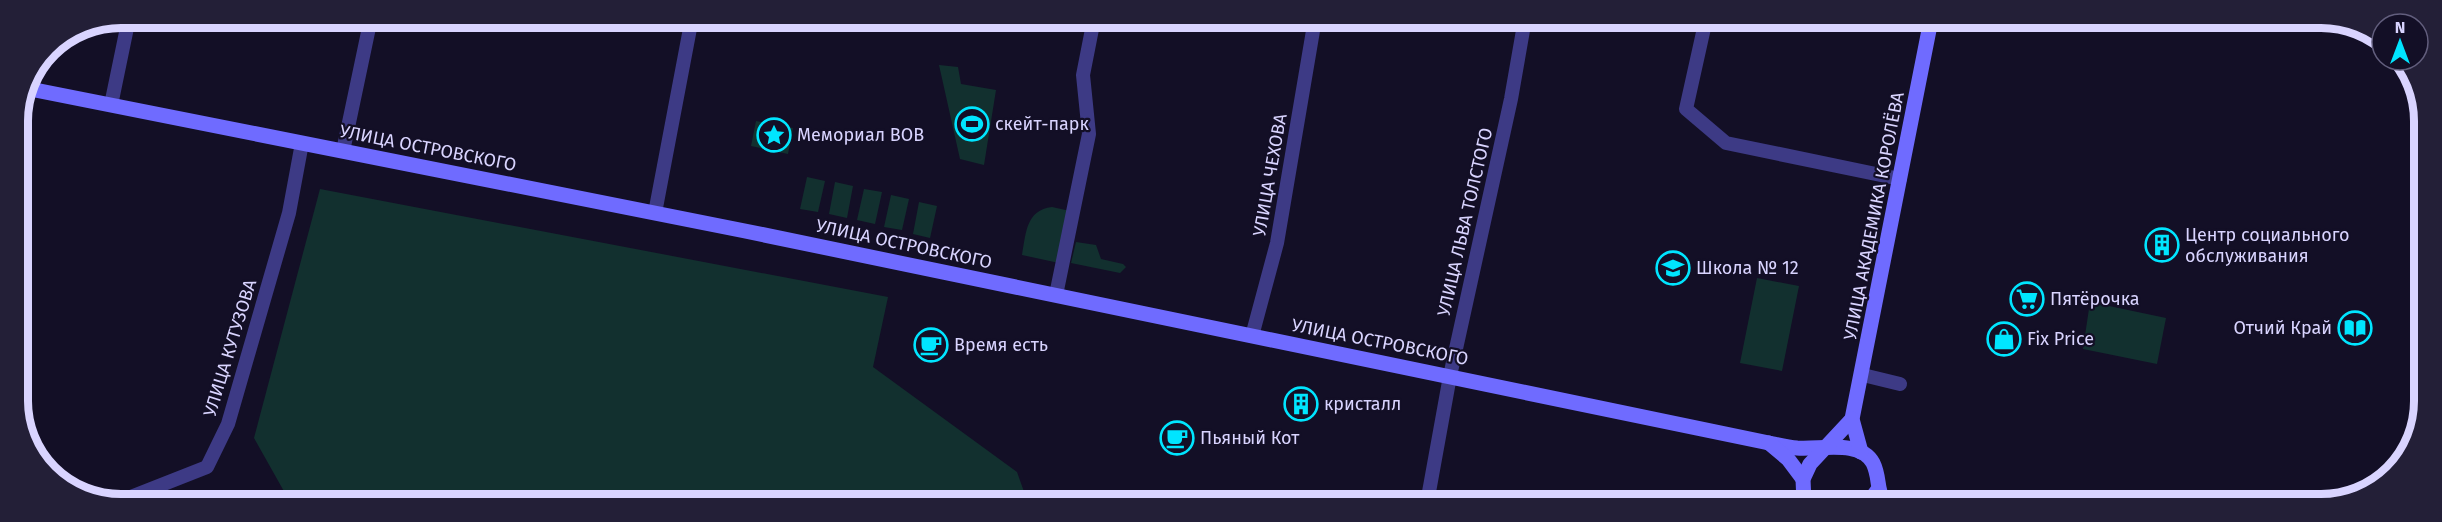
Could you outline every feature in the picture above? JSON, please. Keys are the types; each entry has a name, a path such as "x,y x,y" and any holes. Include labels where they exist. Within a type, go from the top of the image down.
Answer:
{"street":[{"path":"111,105 127,28"},
{"path":"344,151 369,28"},
{"path":"655,213 690,28"},
{"path":"1056,295 1089,134 1083,75 1092,28"},
{"name":"УЛИЦА ЧЕХОВА","path":"1252,336 1277,243 1313,28"},
{"name":"УЛИЦА ЛЬВА ТОЛСТОГО","path":"1429,494 1450,376 1511,99 1523,28"},
{"path":"1704,28 1686,109 1726,142 1900,179"},
{"name":"УЛИЦА АКАДЕМИКА КОРОЛЁВА","path":"1852,419 1863,375 1929,28"},
{"name":"УЛИЦА ОСТРОВСКОГО","path":"35,90 655,213 1769,443 1825,449 1846,448 1861,452"},
{"name":"УЛИЦА КУТУЗОВА","path":"138,494 207,467 231,413 289,213 302,143"},
{"path":"1863,375 1900,384"},
{"path":"1803,479 1810,464 1852,419"},
{"path":"1852,419 1861,452 1872,461 1878,475 1876,494"},
{"path":"1769,443 1788,459 1803,479 1806,494"}],"green space":[{"name":"скейт-парк","path":"939,65 958,67 961,84 996,90 984,165 960,159"},
{"path":"756,121 793,128 788,154 751,146"},
{"path":"807,177 825,181 818,212 800,209"},
{"path":"835,182 853,186 847,218 829,214"},
{"path":"320,189 888,297 873,367 1017,472 1025,494 286,494 254,438"},
{"path":"864,189 882,192 875,224 857,220"},
{"path":"891,195 909,199 902,230 884,227"},
{"path":"919,202 937,206 930,238 913,234"},
{"path":"1052,207 1070,211 1059,263 1022,255 1026,231 1032,218 1043,209"},
{"path":"1076,242 1096,245 1101,259 1123,264 1126,267 1120,273 1071,263"},
{"path":"1757,278 1799,286 1782,371 1740,363"},
{"path":"2090,302 2166,318 2157,364 2083,349"}],"place":[{"name":"скейт-парк","path":"972,124"},
{"name":"Мемориал ВОВ","path":"774,135"},
{"name":"Центр социального обслуживания","path":"2162,245"},
{"name":"Школа № 12","path":"1673,268"},
{"name":"Пятёрочка","path":"2027,299"},
{"name":"Отчий Край","path":"2355,328"},
{"name":"Fix Price","path":"2004,339"},
{"name":"Время есть","path":"931,345"},
{"name":"кристалл","path":"1301,404"},
{"name":"Пьяный Кот","path":"1177,438"}]}
